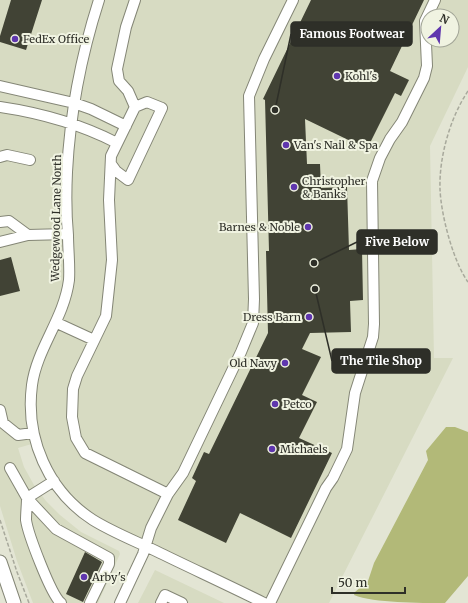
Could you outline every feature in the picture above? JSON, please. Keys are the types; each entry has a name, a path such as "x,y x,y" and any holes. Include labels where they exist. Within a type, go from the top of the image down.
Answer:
{"main road":[{"path":"0,562 14,603"}],"street":[{"name":"Wedgewood Lane North","path":"99,0 88,34 71,123 67,172 68,280 64,307 39,361 32,384 31,406 33,433 39,455 54,481 68,500 85,514 145,546 264,603"},
{"path":"135,0 126,27 117,69 119,81 128,91 135,107"},
{"path":"120,603 145,546 151,528 168,494 182,473 219,400 253,323 254,299 249,96 264,59 293,0"},
{"path":"270,603 326,488 333,478 347,449 355,393 373,337 372,180 380,158 390,139 402,122 424,78 427,66 425,21 434,0"},
{"path":"0,86 74,103 91,109 126,126"},
{"path":"112,164 116,171 128,180 162,108 147,102 135,107 111,156 112,164 109,179 112,260 106,316 73,389 72,417 76,438 85,453 168,494"},
{"path":"0,107 71,123 97,132 117,143"},
{"path":"0,157 7,155 30,160"},
{"path":"0,222 9,221 28,235"},
{"path":"0,242 28,235 68,234"},
{"path":"57,323 94,340"},
{"path":"0,410 4,423 18,435 33,433"},
{"path":"10,468 27,498 56,529 105,554 109,558 109,564 90,603"},
{"path":"27,498 54,481"},
{"path":"27,498 26,521 49,587 56,599 61,603"},
{"path":"84,603 105,561 105,554"},
{"path":"49,587 49,598 52,603"},
{"path":"161,603 165,595 182,603"}],"path":[{"path":"468,91 453,121 443,156 440,190 450,243 460,271 468,282"},
{"path":"0,520 29,603"}],"shaded area":[{"path":"0,0 468,0 468,67 430,146 434,358 453,358 329,603 264,603 76,508 35,443 18,448 24,467 34,485 46,501 81,532 119,551 120,554 98,603 33,603 17,561 0,506"},
{"path":"446,427 455,427 468,432 468,576 445,603 410,603 373,600 354,595 355,592 368,581 374,563 428,460 426,451"},
{"path":"155,570 224,603 138,603"}],"building":[{"path":"11,0 42,0 26,50 0,42 0,36"},
{"path":"311,0 424,0 390,71 409,80 401,96 395,93 367,149 305,119 307,164 320,164 321,188 347,187 349,250 362,249 363,300 350,301 351,332 310,333 302,349 321,357 302,395 317,402 299,438 332,453 291,538 240,513 226,543 178,520 196,481 192,478 204,452 209,454 268,333 266,251 269,251 265,100 263,99"},
{"path":"11,257 20,291 0,296 0,260"},
{"name":"Arby's","path":"85,552 102,562 83,602 66,594"}],"place":[{"name":"FedEx Office","path":"15,39"},
{"name":"Kohl's","path":"337,76"},
{"name":"Famous Footwear","path":"275,110"},
{"name":"Van's Nail & Spa","path":"286,145"},
{"name":"Christopher & Banks","path":"294,187"},
{"name":"Barnes & Noble","path":"308,227"},
{"name":"Five Below","path":"314,263"},
{"name":"The Tile Shop","path":"315,289"},
{"name":"Dress Barn","path":"309,317"},
{"name":"Old Navy","path":"285,363"},
{"name":"Petco","path":"275,404"},
{"name":"Michaels","path":"272,449"},
{"name":"Arby's","path":"84,577"}]}
